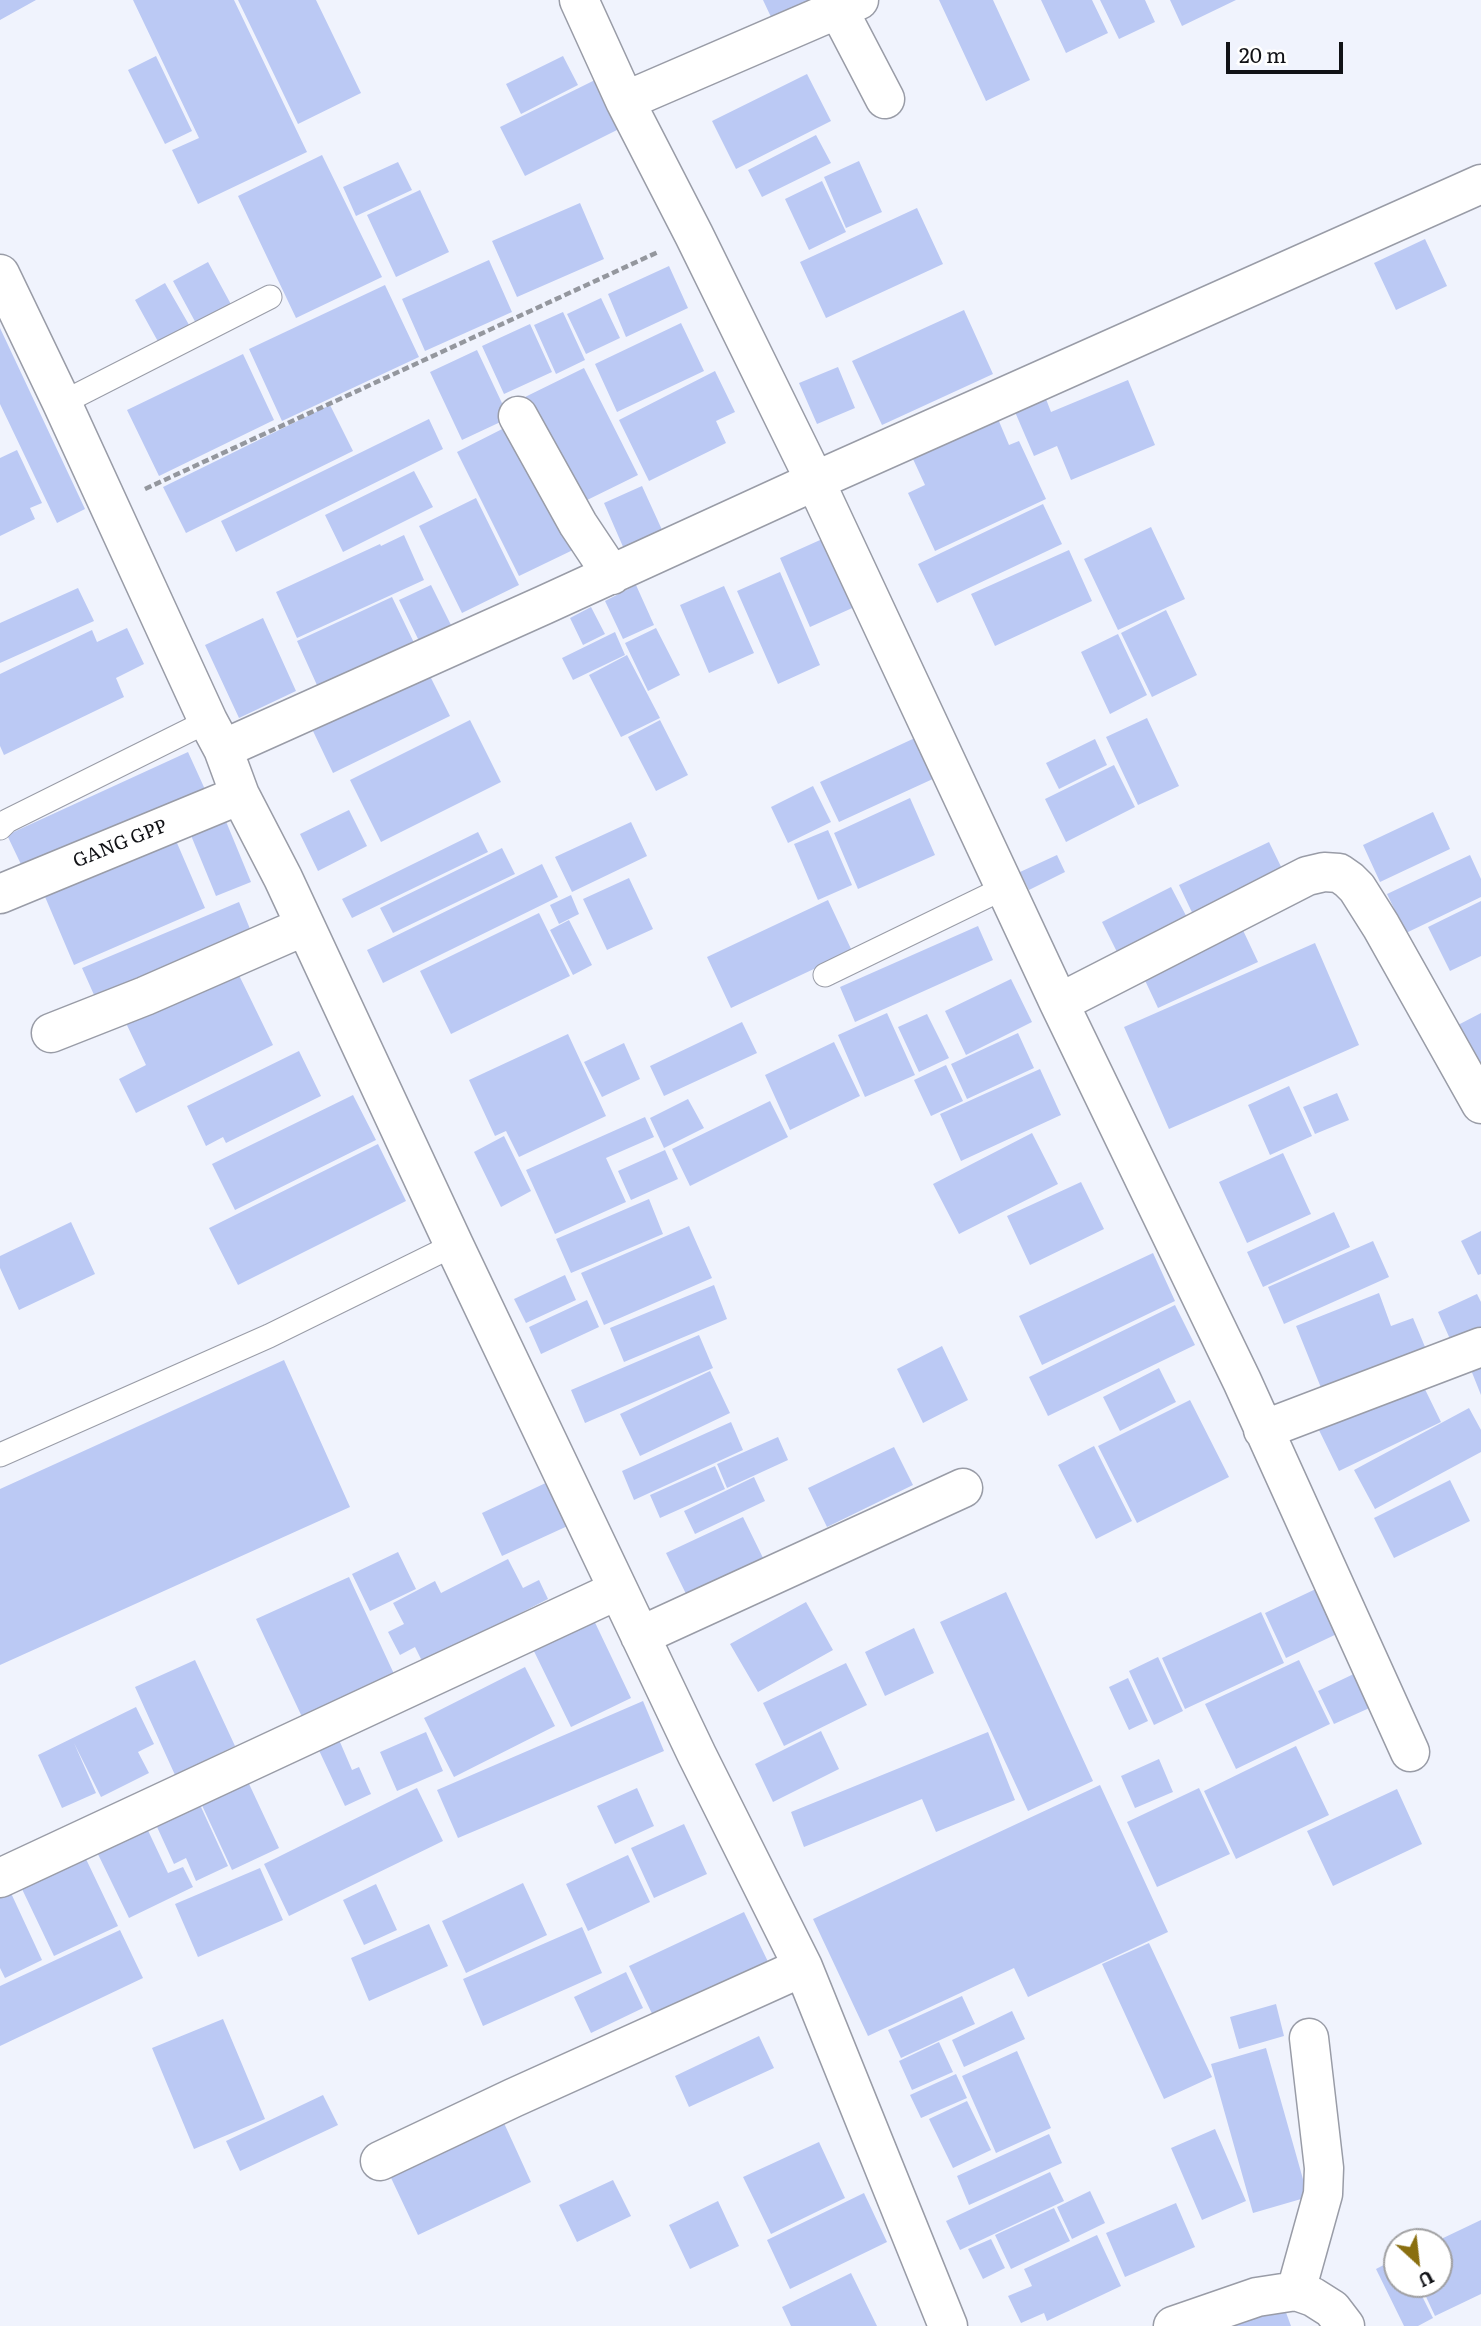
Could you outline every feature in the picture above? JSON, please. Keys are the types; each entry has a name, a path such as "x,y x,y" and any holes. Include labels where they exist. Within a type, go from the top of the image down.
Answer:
{"street":[{"path":"579,0 625,101 815,481 1004,888 1242,1381 1409,1752"},
{"path":"625,101 849,5 885,99"},
{"path":"215,735 612,575 815,481 1481,184"},
{"path":"0,274 215,735 240,795 305,926 640,1636 803,1967 948,2326"},
{"path":"517,416 578,524 612,575"},
{"name":"GANG GPP","path":"0,894 240,795"},
{"path":"1059,1003 1307,876 1324,872 1339,873 1357,888 1381,926 1481,1104"},
{"path":"51,1033 145,996 305,926"},
{"path":"1264,1430 1481,1347"},
{"path":"640,1636 963,1489"},
{"path":"0,1878 618,1590"},
{"path":"380,2161 803,1967"},
{"path":"1296,2291 1323,2194 1324,2168 1309,2038"},
{"path":"1173,2326 1257,2297 1296,2291 1313,2297 1332,2309 1345,2326"}],"lane":[{"path":"62,403 270,297"},
{"path":"0,828 7,821 215,735"},
{"path":"825,975 1004,888"},
{"path":"0,1455 270,1336 454,1245"}],"path":[{"path":"108,506 694,235"}],"building":[{"path":"0,0 36,0 0,20"},
{"path":"133,0 234,0 307,152 198,204 172,150 199,138"},
{"path":"238,0 316,0 361,93 298,124"},
{"path":"763,0 809,0 771,17"},
{"path":"939,0 993,0 1030,80 986,101"},
{"path":"1041,0 1092,0 1108,33 1066,53"},
{"path":"1100,0 1145,0 1155,22 1119,39"},
{"path":"1170,0 1236,0 1182,26"},
{"path":"156,56 192,131 165,144 128,70"},
{"path":"563,56 578,85 521,114 506,84"},
{"path":"807,74 831,121 736,169 712,121"},
{"path":"601,77 625,126 525,176 500,127"},
{"path":"816,135 831,163 762,197 748,170"},
{"path":"322,155 382,277 296,318 238,196"},
{"path":"859,161 882,212 846,228 824,177"},
{"path":"398,162 412,190 356,216 343,187"},
{"path":"822,181 846,232 809,250 785,199"},
{"path":"420,190 449,252 396,277 367,215"},
{"path":"580,203 604,259 517,297 492,241"},
{"path":"917,208 943,264 826,318 800,262"},
{"path":"1425,239 1447,286 1396,310 1374,263"},
{"path":"489,260 512,312 425,351 402,299"},
{"path":"208,262 233,308 198,327 173,281"},
{"path":"669,266 688,308 626,337 608,294"},
{"path":"165,283 192,330 161,347 135,300"},
{"path":"385,285 419,357 282,421 249,349"},
{"path":"601,298 620,338 586,354 567,314"},
{"path":"964,310 993,374 882,425 852,361"},
{"path":"563,312 585,360 556,374 534,325"},
{"path":"681,323 704,371 617,412 595,364"},
{"path":"530,324 552,372 504,394 482,346"},
{"path":"0,328 85,509 57,523 0,404"},
{"path":"477,350 509,418 462,440 430,372"},
{"path":"243,354 274,420 159,476 127,410"},
{"path":"838,367 855,408 817,424 799,383"},
{"path":"584,368 638,475 577,505 523,398"},
{"path":"715,371 735,412 716,421 726,443 649,481 619,420"},
{"path":"1128,380 1155,445 1071,480 1057,446 1034,456 1015,412 1046,399 1051,412"},
{"path":"330,405 353,451 186,533 163,487"},
{"path":"429,419 443,449 236,552 221,521"},
{"path":"998,419 1009,445 1019,441 1046,499 935,551 908,493 925,485 913,459"},
{"path":"512,424 575,549 519,576 457,452"},
{"path":"17,450 42,503 30,508 35,519 0,536 0,458"},
{"path":"414,471 433,507 343,552 325,515"},
{"path":"642,486 663,532 624,549 604,503"},
{"path":"476,498 519,585 462,613 419,526"},
{"path":"1043,504 1062,544 937,603 918,564"},
{"path":"1151,527 1185,599 1118,630 1084,559"},
{"path":"404,535 424,580 297,638 276,592"},
{"path":"829,536 859,605 810,627 780,558"},
{"path":"1069,550 1092,601 995,646 971,594"},
{"path":"780,572 820,665 778,684 737,591"},
{"path":"431,585 452,627 420,643 399,600"},
{"path":"636,585 654,625 623,639 605,601"},
{"path":"724,586 754,653 709,673 680,605"},
{"path":"78,588 94,621 0,663 0,623"},
{"path":"392,597 417,649 321,694 297,641"},
{"path":"591,607 605,634 583,645 570,618"},
{"path":"1166,610 1197,675 1152,697 1121,633"},
{"path":"263,618 296,691 239,718 205,645"},
{"path":"127,628 144,664 116,678 124,697 4,755 0,746 0,674 92,630 97,642"},
{"path":"656,628 680,675 648,691 625,643"},
{"path":"615,632 625,655 573,680 562,658"},
{"path":"1118,634 1147,695 1110,714 1081,652"},
{"path":"627,655 660,718 621,737 589,675"},
{"path":"429,674 450,716 333,773 313,731"},
{"path":"1147,718 1179,786 1138,805 1106,737"},
{"path":"470,720 501,782 381,842 350,780"},
{"path":"660,720 688,775 656,791 628,737"},
{"path":"917,737 935,778 839,822 820,782"},
{"path":"1095,739 1107,765 1059,789 1046,763"},
{"path":"188,752 208,796 28,879 7,835"},
{"path":"1114,765 1135,807 1066,842 1045,799"},
{"path":"813,786 831,822 788,843 771,807"},
{"path":"910,798 935,855 858,889 834,833"},
{"path":"349,810 367,846 318,871 300,834"},
{"path":"1433,812 1450,849 1380,882 1363,845"},
{"path":"225,819 251,882 216,896 190,833"},
{"path":"631,822 647,856 572,892 555,857"},
{"path":"171,829 205,908 74,965 40,885"},
{"path":"828,830 852,885 818,900 794,844"},
{"path":"478,832 488,852 352,918 342,899"},
{"path":"1269,842 1288,881 1198,925 1179,885"},
{"path":"502,848 515,874 393,933 380,908"},
{"path":"1057,855 1065,872 1029,890 1020,872"},
{"path":"1470,855 1481,879 1481,897 1406,933 1387,894"},
{"path":"542,864 558,897 383,983 367,950"},
{"path":"629,878 653,929 607,950 583,899"},
{"path":"1171,887 1192,927 1122,962 1102,922"},
{"path":"571,895 579,914 559,924 550,905"},
{"path":"828,900 852,951 731,1008 707,957"},
{"path":"1481,901 1481,956 1450,971 1428,927"},
{"path":"239,902 255,941 99,1006 82,968"},
{"path":"539,913 570,976 451,1034 420,971"},
{"path":"569,920 592,965 573,975 550,930"},
{"path":"978,926 993,960 855,1022 840,987"},
{"path":"1241,926 1258,962 1158,1008 1141,972"},
{"path":"1315,943 1359,1045 1169,1129 1124,1027"},
{"path":"235,967 273,1045 136,1113 119,1079 146,1065 125,1021"},
{"path":"1011,979 1032,1022 966,1055 945,1011"},
{"path":"887,1013 915,1075 865,1097 838,1035"},
{"path":"1481,1013 1481,1068 1458,1025"},
{"path":"927,1014 949,1058 919,1072 898,1027"},
{"path":"742,1022 757,1053 664,1096 650,1066"},
{"path":"1018,1033 1034,1068 967,1099 951,1064"},
{"path":"568,1034 606,1116 519,1157 506,1131 495,1136 469,1080"},
{"path":"834,1042 860,1096 790,1130 765,1075"},
{"path":"624,1043 640,1079 602,1097 584,1062"},
{"path":"299,1051 321,1096 226,1143 223,1137 206,1146 187,1106"},
{"path":"946,1065 963,1101 931,1116 914,1080"},
{"path":"1040,1069 1061,1115 961,1161 940,1114"},
{"path":"1289,1086 1312,1136 1270,1155 1248,1105"},
{"path":"1337,1093 1349,1120 1315,1134 1303,1107"},
{"path":"353,1095 376,1140 235,1210 212,1164"},
{"path":"688,1099 704,1128 664,1148 650,1118"},
{"path":"770,1101 788,1137 690,1186 672,1149"},
{"path":"645,1117 654,1137 606,1158 626,1202 555,1234 526,1170"},
{"path":"1032,1133 1058,1184 959,1234 933,1184"},
{"path":"504,1136 531,1191 501,1207 474,1152"},
{"path":"378,1144 406,1201 238,1285 209,1228"},
{"path":"665,1150 678,1179 631,1200 618,1171"},
{"path":"1283,1153 1311,1214 1247,1243 1219,1182"},
{"path":"1081,1182 1104,1229 1030,1265 1007,1216"},
{"path":"649,1199 663,1234 571,1273 556,1239"},
{"path":"1334,1212 1350,1247 1263,1287 1247,1252"},
{"path":"71,1222 95,1274 19,1310 0,1268 0,1256"},
{"path":"689,1226 712,1278 604,1325 581,1273"},
{"path":"1481,1231 1481,1274 1478,1275 1461,1241"},
{"path":"1373,1241 1389,1277 1284,1324 1268,1287"},
{"path":"1153,1253 1175,1301 1042,1365 1019,1316"},
{"path":"565,1275 576,1300 526,1323 514,1299"},
{"path":"714,1285 727,1319 624,1362 610,1328"},
{"path":"1379,1293 1391,1326 1413,1318 1430,1359 1326,1400 1296,1326"},
{"path":"1477,1294 1481,1302 1481,1336 1454,1348 1438,1312"},
{"path":"587,1300 599,1327 541,1354 529,1327"},
{"path":"1175,1305 1195,1345 1048,1416 1029,1377"},
{"path":"699,1335 713,1368 585,1423 571,1390"},
{"path":"942,1346 968,1400 923,1423 897,1369"},
{"path":"1481,1355 1481,1395 1467,1360"},
{"path":"284,1360 350,1507 0,1665 0,1489"},
{"path":"1159,1368 1176,1402 1120,1431 1103,1397"},
{"path":"710,1371 730,1413 640,1456 620,1414"},
{"path":"1418,1375 1441,1422 1339,1471 1316,1424"},
{"path":"1190,1400 1229,1477 1137,1523 1098,1446"},
{"path":"1469,1408 1481,1430 1481,1452 1375,1509 1354,1470"},
{"path":"731,1422 743,1450 634,1500 622,1471"},
{"path":"778,1437 788,1460 727,1488 717,1464"},
{"path":"1094,1446 1132,1521 1096,1539 1058,1465"},
{"path":"894,1447 913,1485 827,1527 808,1488"},
{"path":"715,1466 725,1489 660,1518 650,1495"},
{"path":"754,1477 765,1501 695,1534 684,1511"},
{"path":"552,1480 572,1524 502,1556 482,1513"},
{"path":"1450,1480 1470,1521 1394,1558 1374,1518"},
{"path":"743,1517 765,1562 688,1598 666,1553"},
{"path":"398,1552 416,1589 370,1611 352,1574"},
{"path":"508,1559 523,1588 539,1580 548,1599 423,1663 415,1647 400,1655 388,1632 404,1624 393,1603 435,1581 441,1593"},
{"path":"349,1577 395,1676 303,1719 256,1619"},
{"path":"1320,1587 1341,1632 1286,1658 1265,1613"},
{"path":"1006,1592 1093,1781 1028,1811 940,1622"},
{"path":"806,1602 833,1650 758,1692 730,1644"},
{"path":"590,1612 631,1698 571,1727 529,1641"},
{"path":"1261,1612 1284,1663 1185,1709 1162,1658"},
{"path":"914,1628 934,1673 885,1696 865,1652"},
{"path":"1158,1657 1183,1711 1154,1725 1129,1671"},
{"path":"195,1660 235,1746 175,1775 135,1687"},
{"path":"1299,1660 1330,1724 1236,1769 1205,1704"},
{"path":"846,1663 867,1705 784,1746 763,1703"},
{"path":"525,1667 555,1726 454,1777 424,1718"},
{"path":"1360,1671 1376,1705 1334,1724 1318,1691"},
{"path":"1128,1678 1148,1721 1129,1730 1109,1687"},
{"path":"643,1701 664,1751 458,1838 437,1790"},
{"path":"136,1707 154,1744 138,1752 149,1773 101,1797 74,1743 96,1793 62,1808 38,1755"},
{"path":"821,1731 839,1769 773,1802 755,1764"},
{"path":"426,1732 443,1771 397,1791 380,1752"},
{"path":"988,1732 1015,1800 936,1832 922,1799 804,1847 791,1812"},
{"path":"337,1735 352,1770 359,1767 371,1794 345,1806 316,1744"},
{"path":"1296,1746 1329,1815 1236,1859 1204,1791"},
{"path":"1159,1759 1173,1792 1135,1808 1121,1776"},
{"path":"243,1771 279,1848 232,1870 200,1801"},
{"path":"1100,1785 1168,1932 1028,1997 1014,1968 868,2036 813,1919"},
{"path":"417,1788 443,1841 289,1916 264,1864"},
{"path":"637,1788 654,1826 615,1844 597,1806"},
{"path":"1199,1788 1230,1854 1157,1887 1127,1822"},
{"path":"1397,1789 1422,1844 1333,1886 1307,1831"},
{"path":"196,1796 228,1866 196,1881 186,1858 174,1864 152,1816"},
{"path":"144,1822 168,1873 183,1867 193,1887 129,1918 94,1846"},
{"path":"684,1824 707,1874 654,1898 631,1848"},
{"path":"628,1855 650,1902 588,1931 566,1884"},
{"path":"86,1859 118,1926 54,1956 22,1889"},
{"path":"260,1868 283,1920 198,1957 175,1904"},
{"path":"523,1883 547,1935 466,1973 442,1921"},
{"path":"376,1884 397,1930 364,1945 343,1900"},
{"path":"10,1891 42,1960 5,1978 0,1968 0,1896"},
{"path":"744,1912 772,1970 657,2024 629,1966"},
{"path":"429,1924 448,1966 369,2001 351,1958"},
{"path":"582,1927 602,1973 483,2026 463,1979"},
{"path":"120,1930 143,1978 0,2046 0,1986"},
{"path":"1149,1943 1212,2077 1164,2099 1102,1964"},
{"path":"626,1972 643,2008 591,2033 574,1997"},
{"path":"962,1996 975,2024 901,2058 888,2030"},
{"path":"1276,2004 1284,2036 1239,2049 1230,2017"},
{"path":"1012,2011 1025,2039 964,2067 952,2040"},
{"path":"223,2019 265,2119 194,2149 152,2048"},
{"path":"759,2036 774,2068 689,2107 675,2076"},
{"path":"939,2042 953,2072 912,2090 899,2061"},
{"path":"1266,2048 1308,2197 1253,2213 1211,2064"},
{"path":"1017,2051 1051,2128 996,2153 962,2076"},
{"path":"956,2074 967,2098 921,2118 910,2095"},
{"path":"323,2095 338,2125 240,2171 226,2141"},
{"path":"967,2101 991,2150 953,2168 929,2119"},
{"path":"498,2110 531,2182 418,2235 384,2163"},
{"path":"1215,2129 1246,2201 1202,2220 1171,2148"},
{"path":"1049,2134 1062,2163 969,2205 957,2176"},
{"path":"819,2142 845,2198 771,2234 743,2177"},
{"path":"1050,2172 1064,2201 960,2250 946,2221"},
{"path":"613,2180 631,2216 577,2242 559,2205"},
{"path":"1090,2191 1105,2223 1072,2239 1057,2207"},
{"path":"864,2193 887,2242 790,2289 767,2240"},
{"path":"718,2201 739,2246 690,2269 669,2225"},
{"path":"1176,2203 1195,2247 1125,2277 1106,2233"},
{"path":"1054,2208 1070,2241 1011,2269 995,2235"},
{"path":"1481,2220 1481,2294 1435,2316 1427,2298 1453,2298 1453,2233"},
{"path":"1097,2235 1121,2286 1047,2321 1044,2313 1021,2323 1008,2296 1032,2286 1024,2269"},
{"path":"991,2239 1005,2268 983,2279 968,2249"},
{"path":"1383,2265 1383,2283 1376,2269"},
{"path":"851,2273 877,2326 791,2326 782,2307"},
{"path":"1390,2298 1423,2298 1433,2318 1418,2326 1404,2326"},
{"path":"1281,2299 1291,2326 1208,2326"}]}
